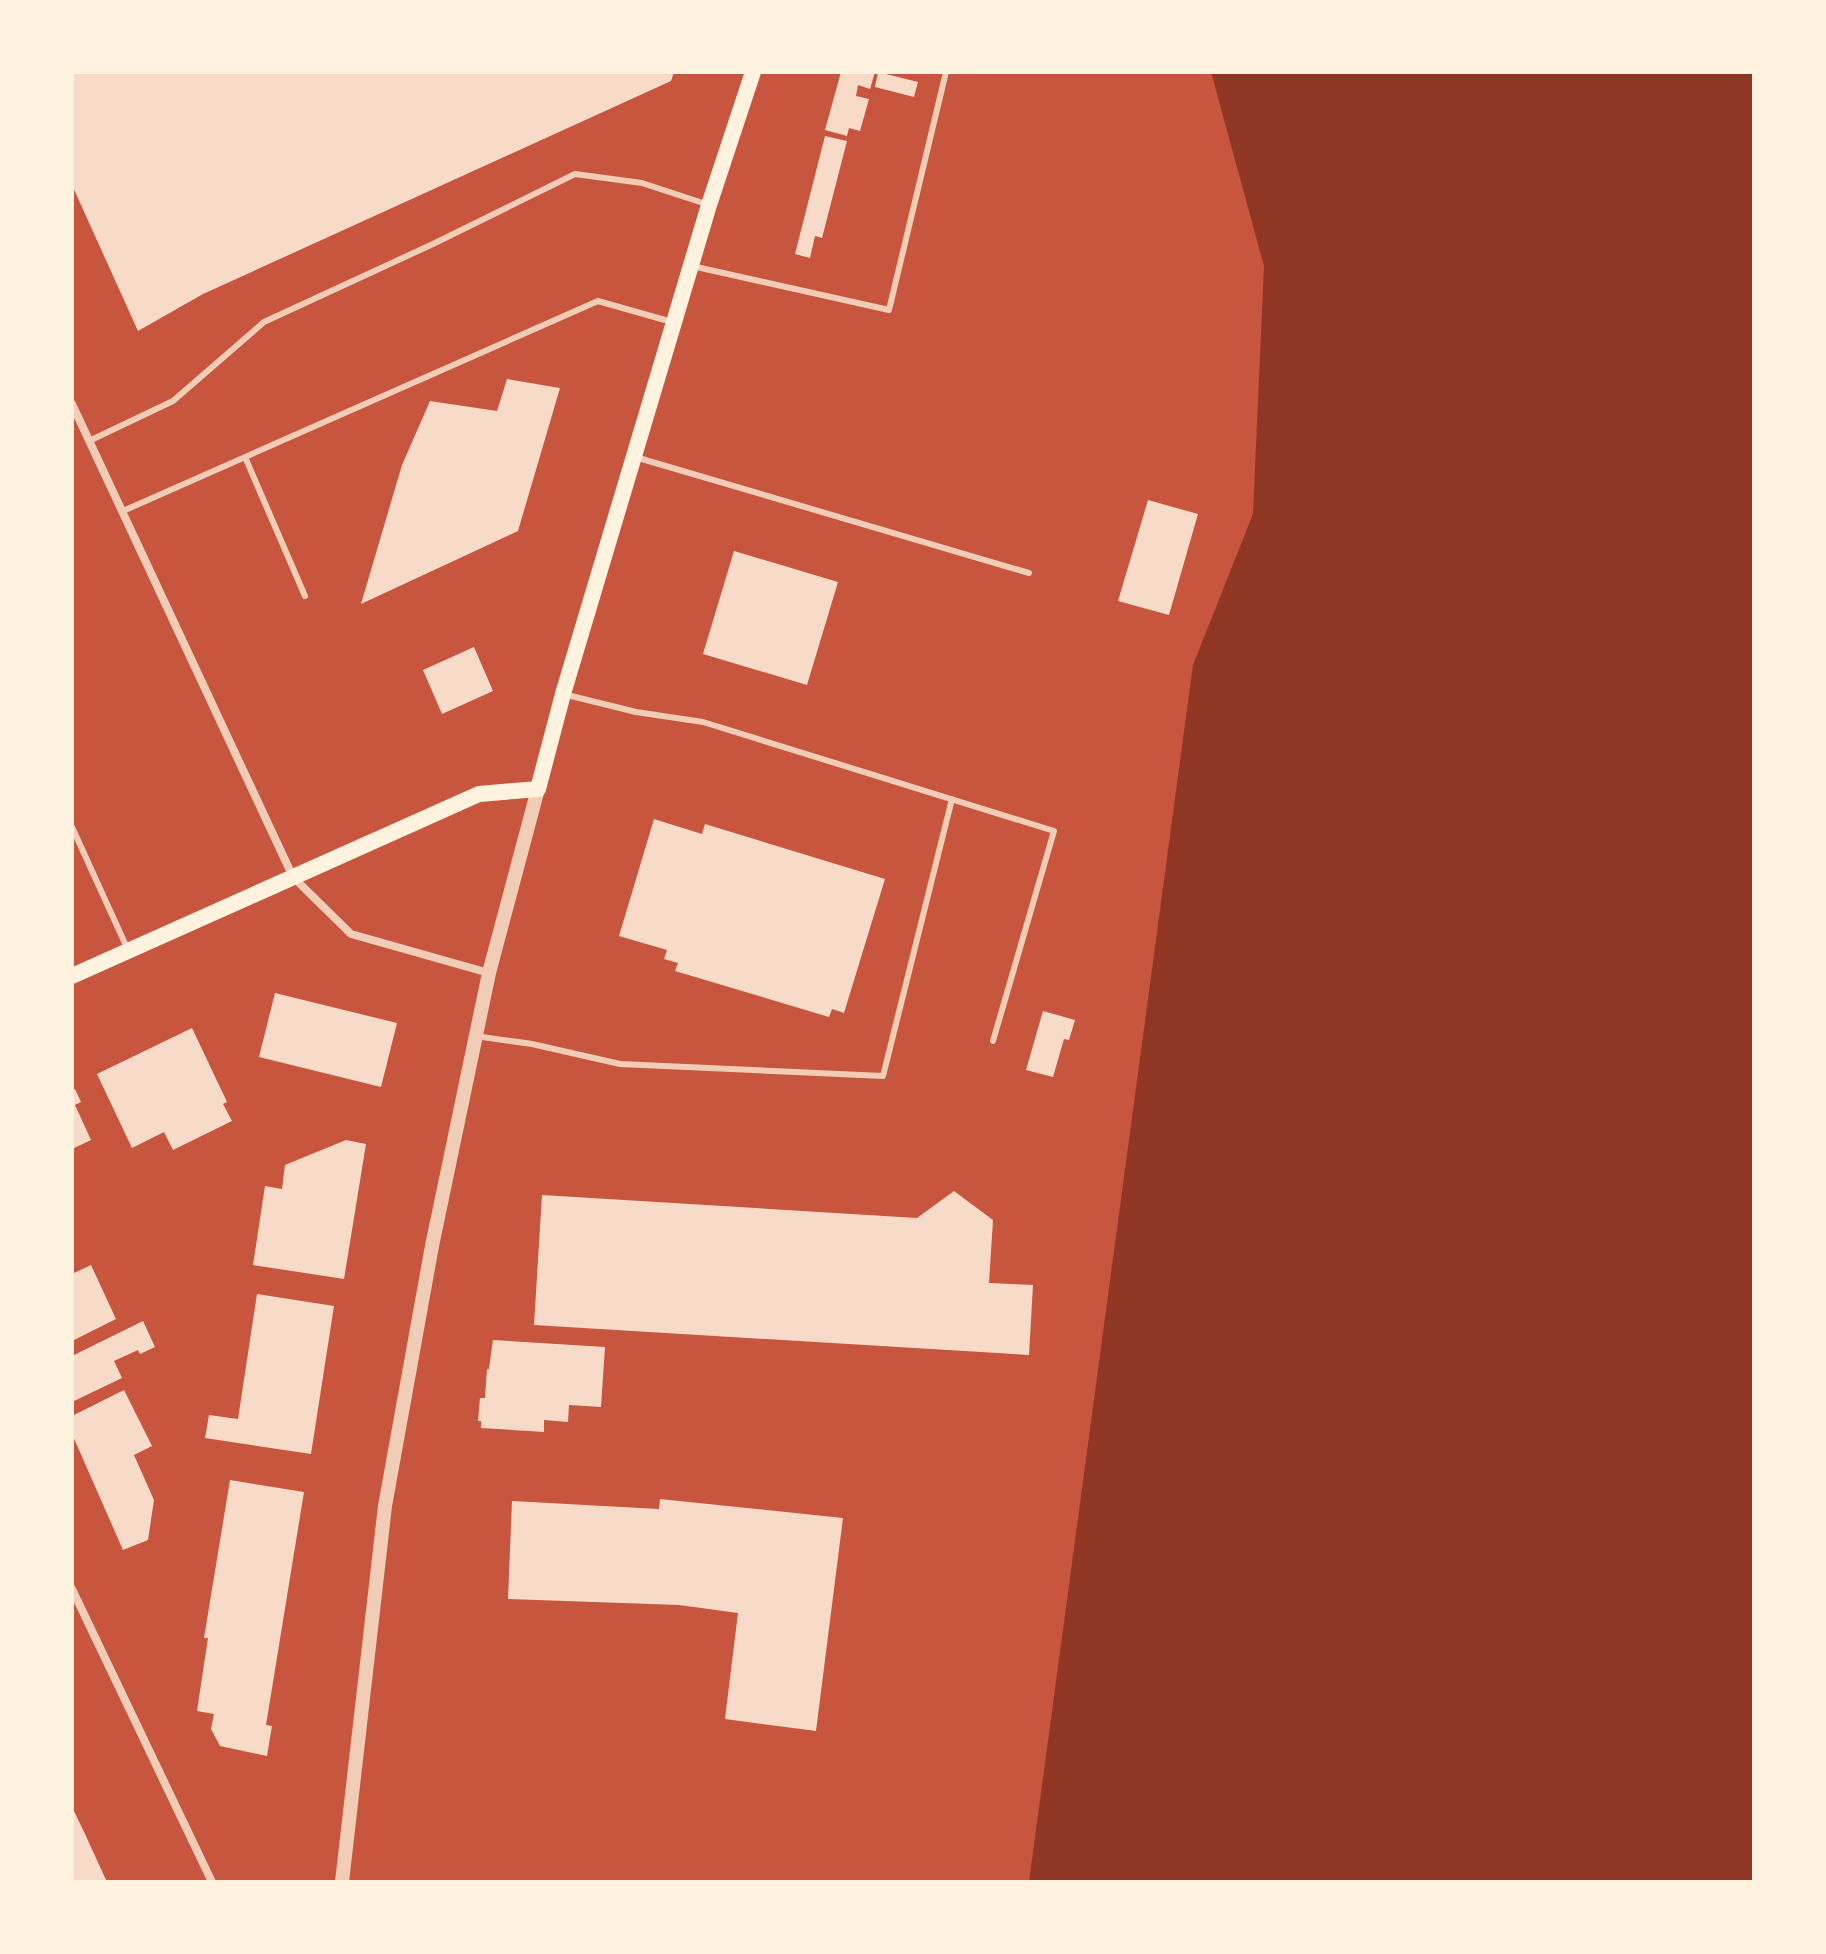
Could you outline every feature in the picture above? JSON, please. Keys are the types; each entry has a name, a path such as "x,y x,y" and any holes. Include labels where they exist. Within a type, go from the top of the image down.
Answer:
{"main road":[{"path":"72,976 479,794 538,789 563,694 709,205 753,72"}],"street":[{"path":"72,404 293,877 351,934 489,973"},
{"path":"342,1882 385,1506 432,1246 475,1036 538,789"},
{"path":"72,1589 212,1882"}],"lane":[{"path":"692,266 889,310 946,72"},
{"path":"89,441 173,401 264,322 575,174 642,183 709,205"},
{"path":"123,511 598,301 675,324"},
{"path":"245,457 305,596"},
{"path":"635,457 1029,573"},
{"path":"563,694 636,712 703,722 1054,831 993,1041"},
{"path":"475,1036 532,1044 620,1064 883,1076 952,799"},
{"path":"72,827 128,950"}],"shaded area":[{"path":"1211,72 1754,72 1754,1882 1029,1882 1193,665 1253,514 1264,266"}],"building":[{"path":"72,72 674,72 671,81 203,294 138,331 72,185"},
{"path":"841,72 875,72 870,89 858,85 856,96 869,99 860,131 849,128 847,136 825,130"},
{"path":"878,72 918,82 914,97 875,87"},
{"path":"825,136 847,141 822,238 815,236 810,258 795,254"},
{"path":"507,379 560,388 518,531 361,604 402,465 430,401 497,411"},
{"path":"1148,500 1198,514 1169,615 1118,601"},
{"path":"734,551 838,582 807,685 703,654"},
{"path":"474,647 493,691 442,714 423,670"},
{"path":"654,819 702,834 705,824 885,879 844,1013 832,1009 829,1017 675,971 678,963 664,959 667,950 619,936"},
{"path":"275,993 397,1023 381,1087 259,1057"},
{"path":"1043,1011 1075,1020 1069,1040 1064,1039 1053,1077 1026,1070"},
{"path":"192,1028 227,1102 223,1104 232,1121 173,1150 164,1132 132,1148 97,1074"},
{"path":"75,1089 81,1102 75,1105 91,1140 72,1149 72,1090"},
{"path":"346,1140 366,1144 344,1279 253,1265 265,1186 282,1189 285,1165"},
{"path":"954,1191 993,1220 989,1283 1033,1285 1029,1355 534,1325 542,1195 917,1218"},
{"path":"91,1265 116,1319 72,1341 72,1274"},
{"path":"257,1294 334,1306 311,1454 205,1438 209,1415 238,1419"},
{"path":"143,1321 155,1347 140,1354 138,1350 114,1361 122,1378 72,1402 72,1356"},
{"path":"493,1340 605,1347 601,1407 569,1405 568,1422 544,1420 544,1432 481,1428 481,1421 478,1421 480,1398 485,1398"},
{"path":"124,1390 152,1446 134,1455 154,1500 148,1540 123,1550 72,1434 72,1416"},
{"path":"230,1480 304,1492 266,1725 272,1726 267,1756 220,1746 211,1729 214,1714 197,1711 208,1638 204,1638"},
{"path":"660,1499 843,1518 816,1731 725,1719 738,1613 679,1605 508,1599 512,1501 659,1509"},
{"path":"72,1807 85,1834 107,1882 72,1882"}]}
